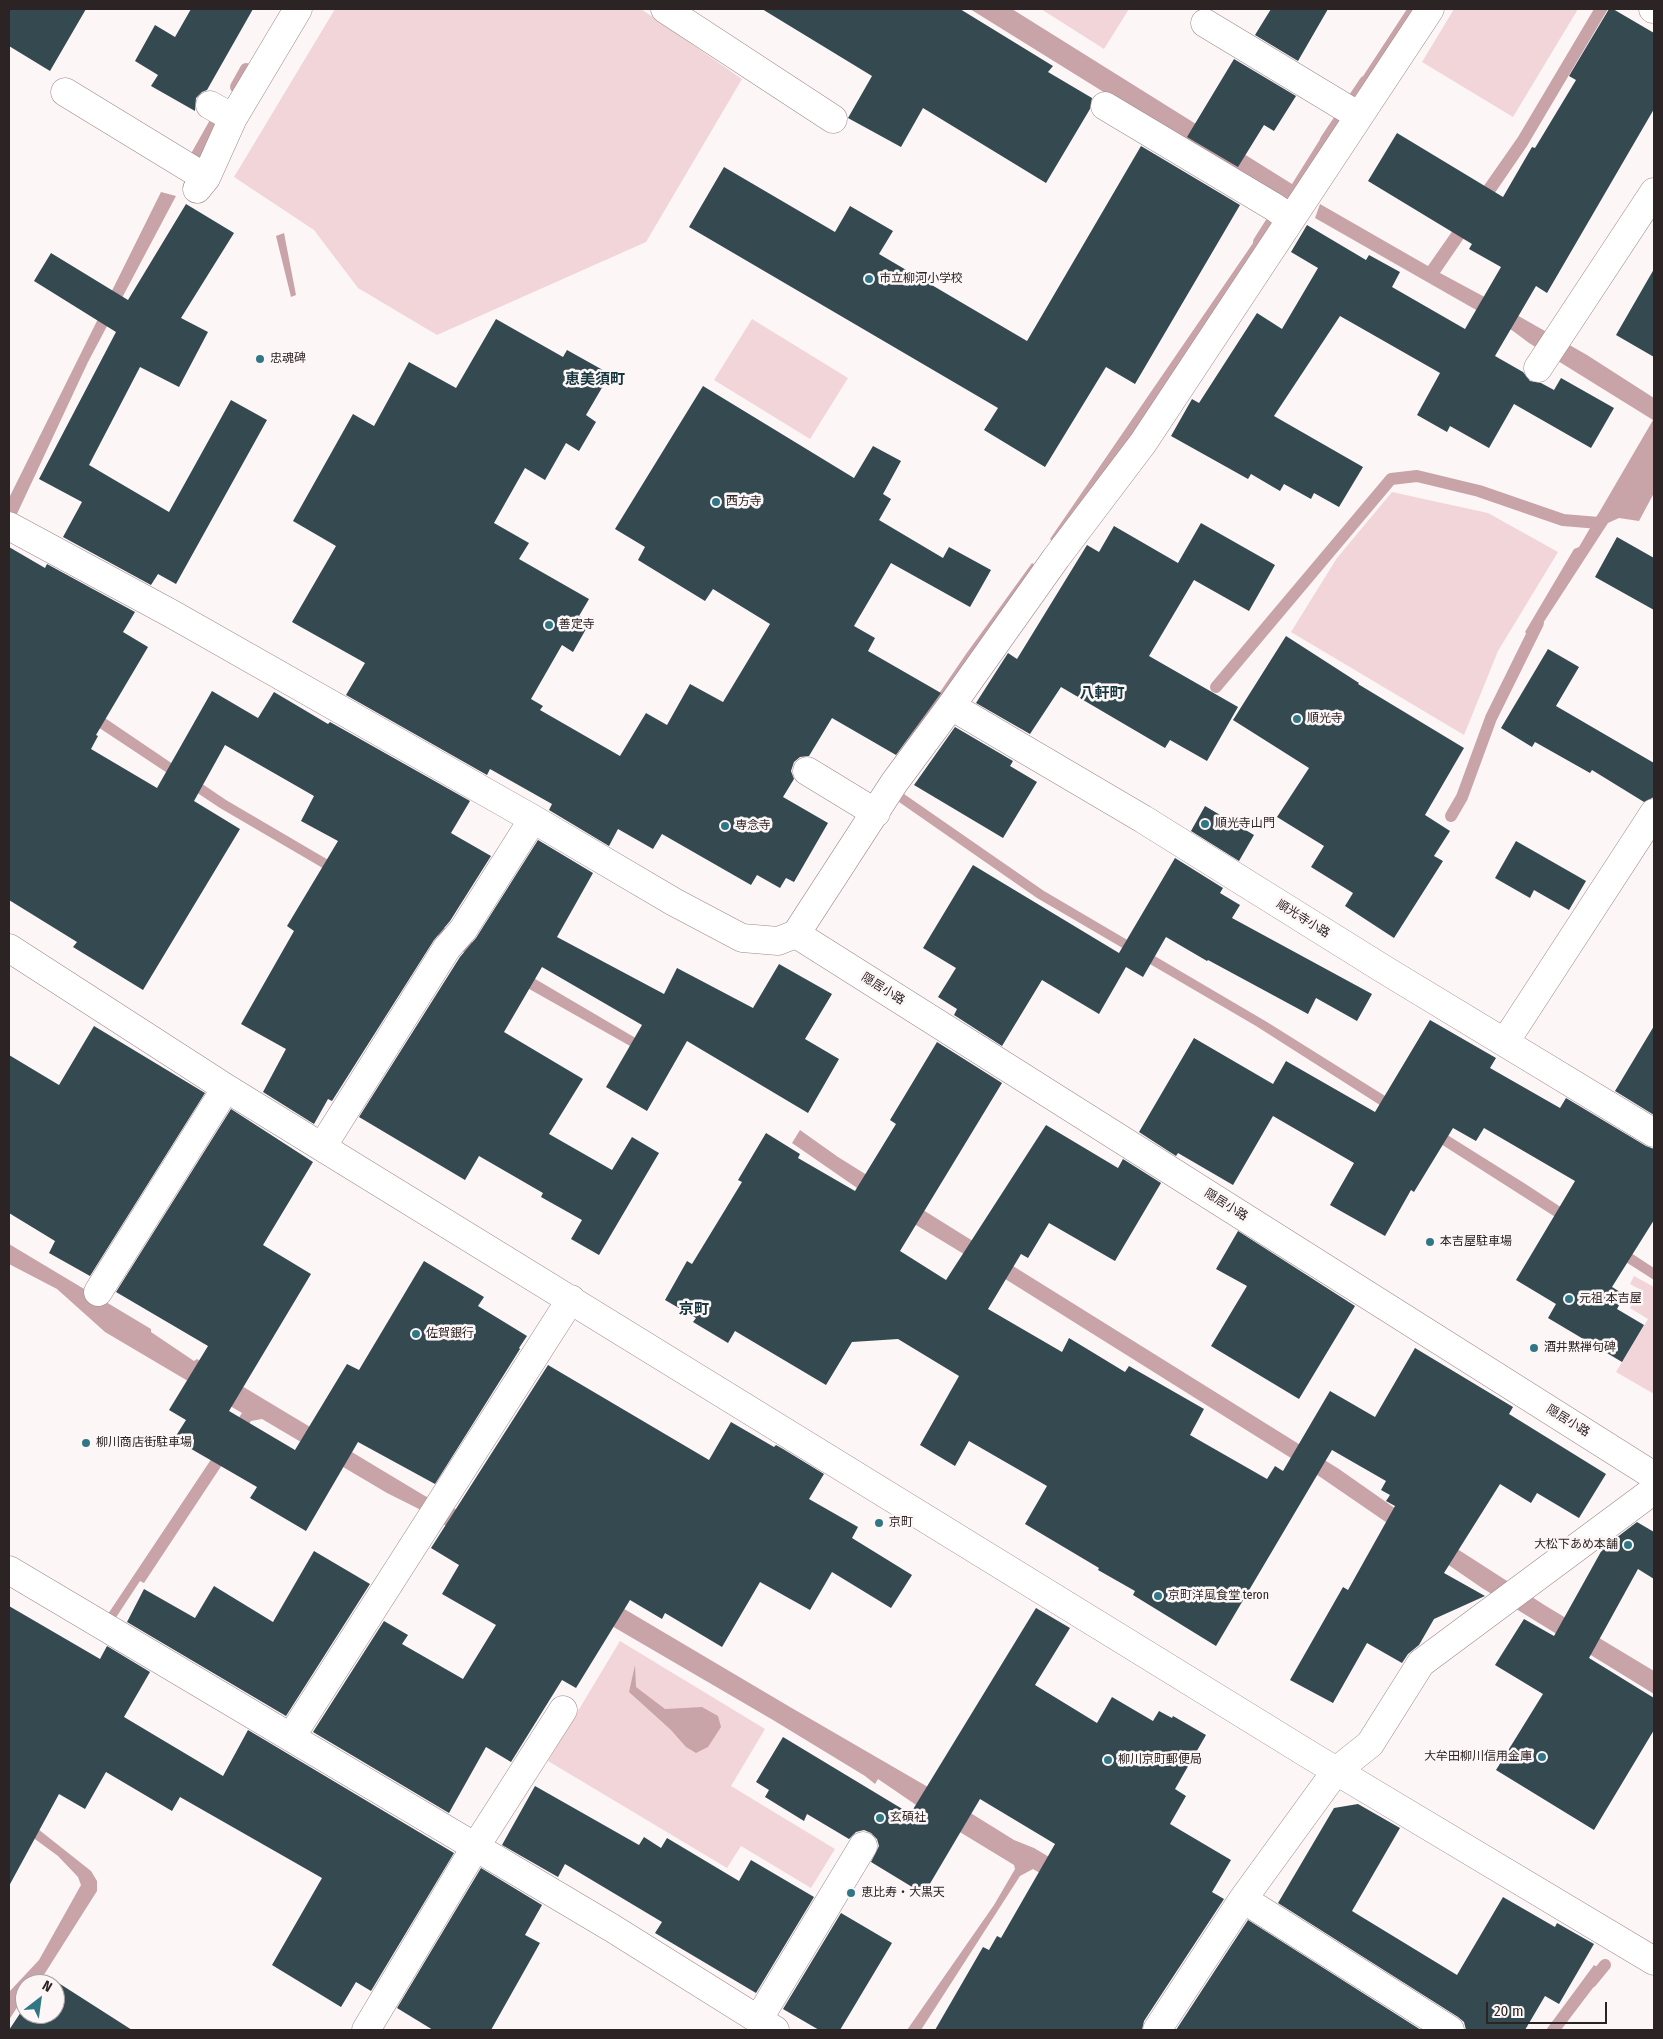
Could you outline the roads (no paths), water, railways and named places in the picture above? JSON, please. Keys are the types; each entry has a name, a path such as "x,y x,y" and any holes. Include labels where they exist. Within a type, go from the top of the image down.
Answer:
{"street":[{"path":"64,92 202,184 223,113 298,9"},
{"path":"665,9 833,119"},
{"path":"13,529 172,614 534,818 674,902 742,938 778,941 796,934 878,799 951,706 1056,558 1143,443 1350,110 1430,9"},
{"path":"1204,23 1350,110"},
{"path":"1105,106 1290,209"},
{"path":"1538,368 1654,192"},
{"name":"順光寺小路","path":"951,706 1143,819 1384,970 1654,1133"},
{"path":"807,772 878,799"},
{"path":"1504,1042 1654,813"},
{"path":"322,1147 534,818"},
{"name":"隠居小路","path":"796,934 1654,1476"},
{"path":"9,948 226,1088 1336,1771 1654,1961"},
{"path":"98,1292 226,1088"},
{"path":"291,1737 571,1299"},
{"path":"1156,2030 1242,1898 1336,1771 1370,1744 1421,1663 1498,1608 1654,1490"},
{"path":"9,1570 476,1846 767,2025 863,1846"},
{"path":"366,2030 476,1846 563,1710"},
{"path":"1242,1898 1450,2030"}],"waterway":[{"path":"236,87 246,69"},
{"path":"1326,140 1365,82"},
{"path":"196,157 223,109"},
{"path":"1259,242 1280,209"},
{"path":"1216,687 1391,479 1417,476 1479,491 1563,520 1599,523 1606,514"},
{"path":"1451,816 1462,797 1491,718 1538,623"},
{"path":"1591,1982 1605,1965"}],"place":[{"name":"市立柳河小学校","path":"869,279"},
{"name":"忠魂碑","path":"260,359"},
{"name":"西方寺","path":"716,502"},
{"name":"善定寺","path":"549,625"},
{"name":"順光寺","path":"1297,719"},
{"name":"順光寺山門","path":"1205,824"},
{"name":"専念寺","path":"725,826"},
{"name":"本吉屋駐車場","path":"1430,1242"},
{"name":"元祖 本吉屋","path":"1569,1299"},
{"name":"佐賀銀行","path":"416,1334"},
{"name":"酒井黙禅句碑","path":"1534,1348"},
{"name":"柳川商店街駐車場","path":"86,1443"},
{"name":"京町","path":"879,1523"},
{"name":"大松下あめ本舗","path":"1628,1545"},
{"name":"京町洋風食堂 teron","path":"1158,1596"},
{"name":"大牟田柳川信用金庫","path":"1542,1757"},
{"name":"柳川京町郵便局","path":"1108,1760"},
{"name":"玄碩社","path":"880,1818"},
{"name":"恵比寿・大黒天","path":"851,1893"}],"district":[{"name":"恵美須町","path":"595,380"},
{"name":"八軒町","path":"1102,694"},
{"name":"京町","path":"694,1310"}]}
